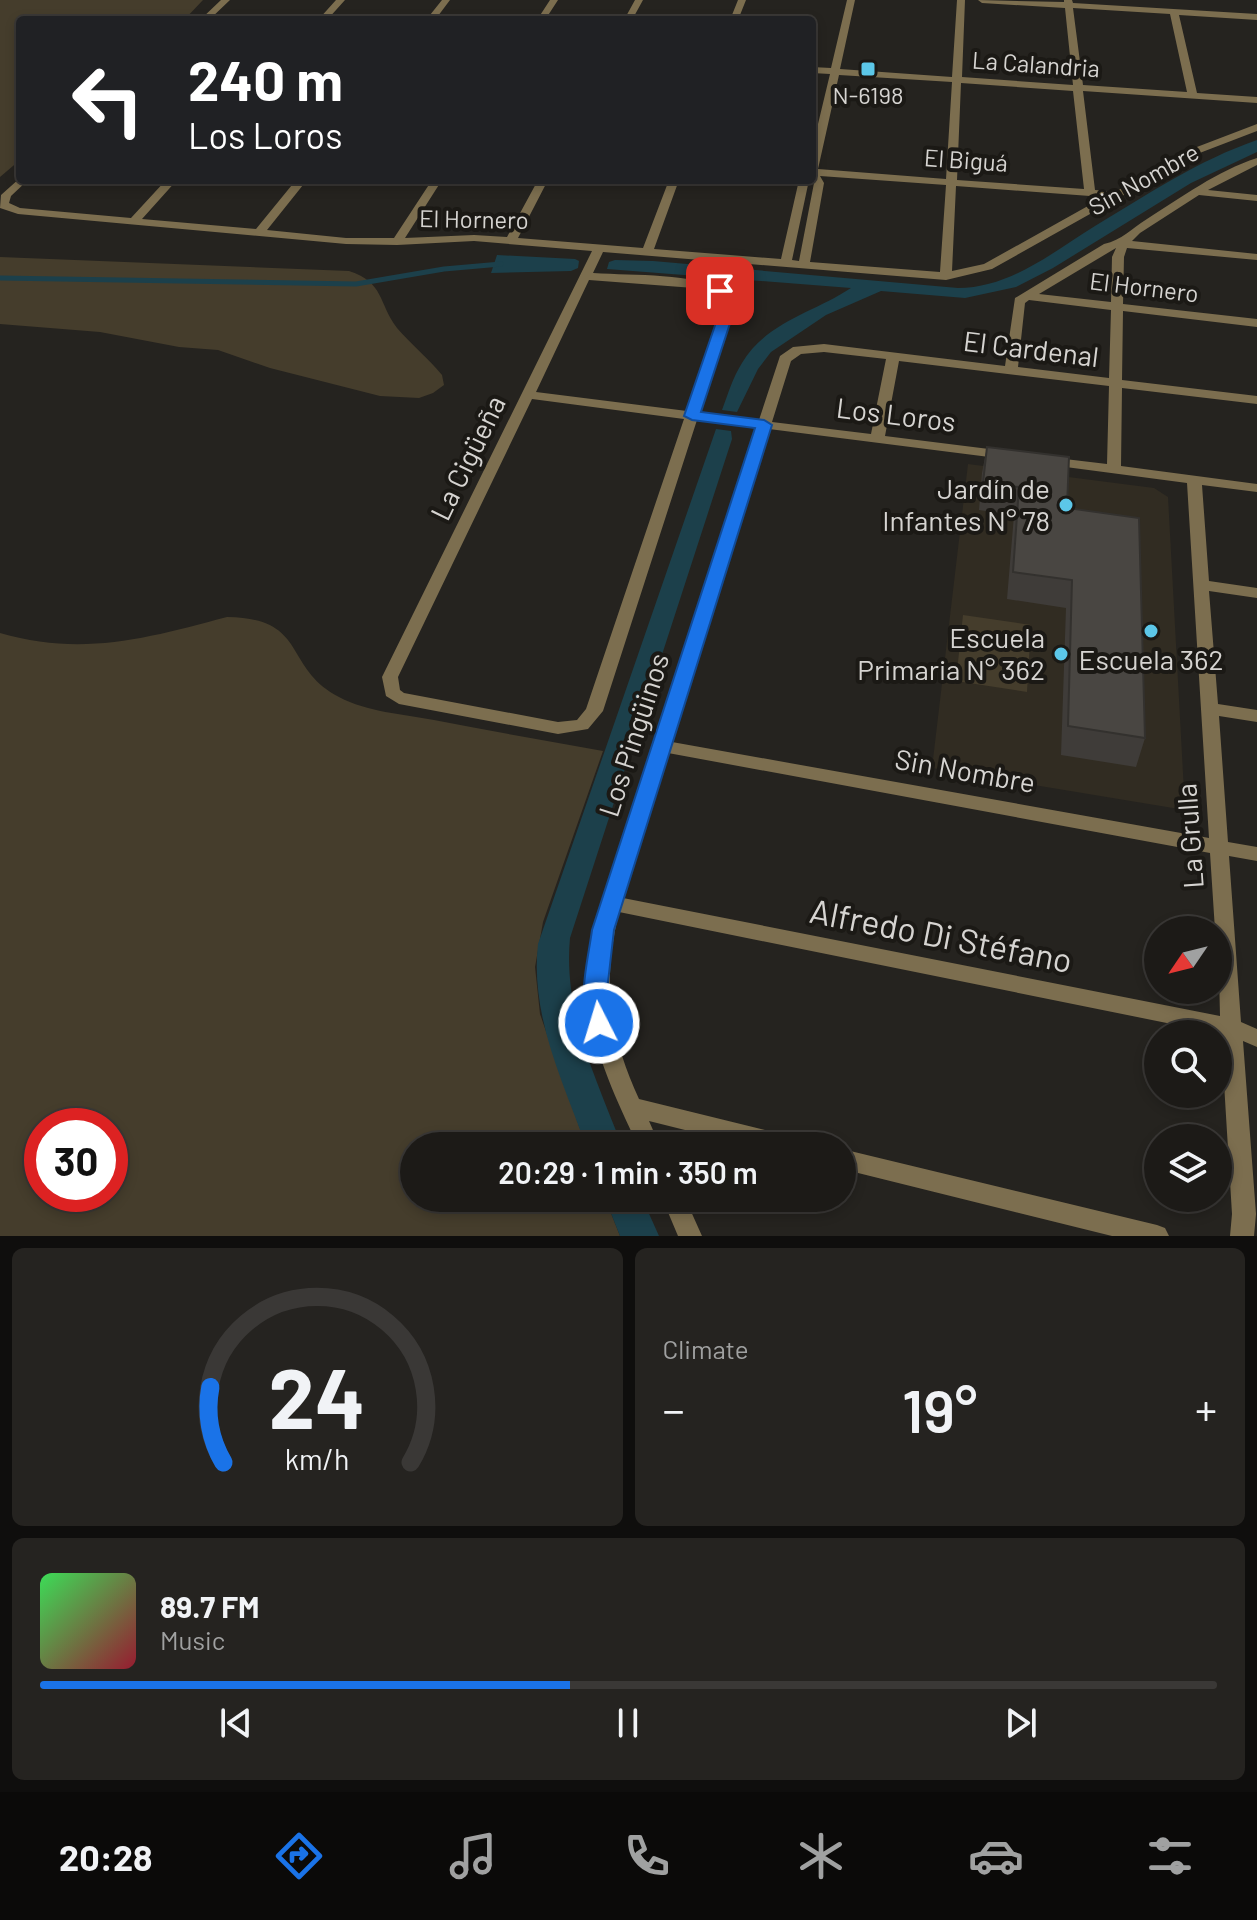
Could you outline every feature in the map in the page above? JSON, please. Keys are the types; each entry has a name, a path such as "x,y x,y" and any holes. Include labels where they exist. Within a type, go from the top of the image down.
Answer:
{"street":[{"path":"208,16 226,0"},
{"path":"326,16 341,0"},
{"path":"433,16 446,0"},
{"path":"816,155 851,0"},
{"path":"946,276 961,0"},
{"path":"982,0 1257,10"},
{"path":"1088,0 1173,6 1257,17"},
{"path":"1069,3 1090,193"},
{"path":"1173,6 1193,96"},
{"name":"La Calandria","path":"816,70 1257,100"},
{"name":"Sin Nombre","path":"946,276 988,267 1193,152 1257,127"},
{"path":"1114,469 1118,257 1123,244 1136,231 1198,192 1257,161"},
{"name":"El Biguá","path":"816,172 1117,195"},
{"path":"804,265 819,183 816,178"},
{"name":"El Hornero","path":"18,184 6,195 3,205 18,211 356,242 452,237 946,276"},
{"path":"133,222 168,184"},
{"path":"259,233 299,184"},
{"path":"397,242 434,184"},
{"path":"511,241 541,184"},
{"path":"647,252 672,184"},
{"path":"786,263 803,184"},
{"path":"1198,192 1257,198"},
{"path":"1011,371 1016,308 1026,296 1105,248 1123,244 1257,257"},
{"name":"La Cigüeña","path":"582,725 558,728 408,701 392,692 390,677 599,248"},
{"name":"Los Pingüinos","path":"582,725 594,711 729,305 726,295 720,291 694,284 586,276"},
{"name":"El Hornero","path":"1026,296 1257,323"},
{"name":"El Cardenal","path":"798,350 824,348 1257,400"},
{"name":"Los Pingüinos","path":"643,1132 599,1023 595,991 597,962 612,903 785,359 798,350"},
{"path":"877,439 893,356"},
{"name":"Los Loros","path":"528,395 1019,457"},
{"path":"1035,459 1257,488"},
{"name":"La Grulla","path":"1194,480 1231,1020"},
{"path":"1201,585 1257,593"},
{"path":"1210,709 1257,716"},
{"name":"Sin Nombre","path":"662,746 1257,854"},
{"name":"Alfredo Di Stéfano","path":"612,903 1196,1020"},
{"name":"Alfredo Di Stéfano","path":"1232,1027 1257,1038"},
{"name":"La Grulla","path":"1232,1041 1244,1214 1242,1236"},
{"path":"631,1107 732,1132"},
{"path":"856,1162 1157,1236"},
{"path":"679,1212 690,1236"}],"shaded area":[{"path":"0,0 203,0 188,16 16,16 16,163 0,177"},
{"path":"0,257 349,271 369,281 375,288 397,328 442,375 444,385 419,398 380,396 270,368 218,350 179,347 100,332 0,324"},
{"name":"Escuela Primaria N° 362","path":"968,464 1154,488 1168,497 1185,810 932,768"},
{"path":"963,615 1031,625 1027,692 956,681"},
{"path":"227,617 253,619 283,635 321,685 361,706 603,751 543,922 535,967 540,1014 581,1132 400,1132 400,1212 611,1212 620,1236 0,1236 0,633 59,644 142,638"}],"water":[{"path":"1257,140 1257,152 1191,183 1053,268 1016,287 965,298 881,291 826,315 771,352 758,369 737,412 722,410 736,374 752,349 792,319 851,288 607,269 609,262 615,260 653,261 958,288 977,286 1030,267 1174,178"},
{"path":"497,255 579,261 578,268 571,271 491,273"},
{"path":"716,429 731,431 732,439 570,938 569,965 577,1018 592,1070 616,1132 581,1132 550,1048 544,1022 537,971 538,944"},
{"path":"611,1212 648,1212 659,1236 620,1236"}],"building":[{"path":"987,447 1069,457 1067,508 1139,518 1145,738 1068,726 1072,580 1013,572 1019,487 983,483"}],"waterway":[{"path":"0,278 356,284 444,269 501,264"}],"place":[{"name":"N-6198","path":"868,69"},
{"name":"Jardín de Infantes N° 78","path":"1066,505"},
{"name":"Escuela 362","path":"1151,631"},
{"name":"Escuela Primaria N° 362","path":"1061,654"}],"route":[{"path":"599,1023 595,991 603,930 764,425 692,416 729,305 726,295 720,291"}]}
